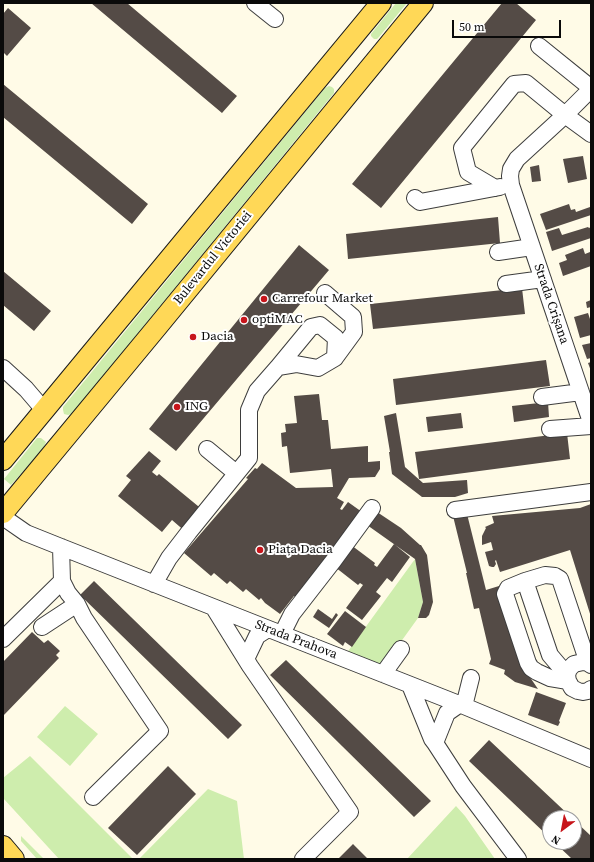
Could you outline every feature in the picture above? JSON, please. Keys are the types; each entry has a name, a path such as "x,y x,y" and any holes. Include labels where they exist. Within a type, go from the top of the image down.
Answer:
{"main road":[{"path":"3,460 380,3"},
{"name":"Bulevardul Victoriei","path":"3,512 423,3"},
{"path":"335,59 360,79"},
{"path":"44,410 69,432"},
{"path":"3,846 14,859"}],"street":[{"path":"255,3 275,20"},
{"path":"415,198 420,202 511,185 511,169 517,159 565,115 591,88 539,46"},
{"path":"495,188 468,172 462,148 514,84 526,83 591,134"},
{"name":"Strada Crișana","path":"511,185 591,422"},
{"path":"498,252 532,247"},
{"path":"506,284 543,279"},
{"path":"278,367 296,364 318,368 335,358 354,332 353,317 325,293"},
{"path":"154,584 173,553 249,458 249,410 257,391 311,327 320,325 336,338 335,358"},
{"path":"3,368 26,389 44,410"},
{"path":"542,397 581,392"},
{"path":"550,429 591,426"},
{"path":"207,449 236,473"},
{"path":"455,510 591,492"},
{"path":"284,635 285,628 292,614 372,508"},
{"name":"Strada Prahova","path":"3,517 26,533 462,705 591,759"},
{"path":"61,547 62,581 68,593 77,604 84,618 160,731 93,797"},
{"path":"567,678 550,678 531,668 505,594 508,588 545,575 555,576 560,579 590,664"},
{"path":"3,640 62,581"},
{"path":"525,581 550,655 567,678 572,688 583,692 591,689"},
{"path":"42,626 77,604"},
{"path":"214,608 246,659 350,812 303,859"},
{"path":"246,659 257,636 268,629"},
{"path":"383,674 401,649"},
{"path":"567,678 569,669 574,664 583,662 590,664"},
{"path":"435,743 447,713 462,705 471,678"},
{"path":"410,685 432,739 463,786 518,859"}],"green space":[{"path":"396,3 407,3 379,37 374,39 371,34"},
{"path":"329,86 334,89 334,93 72,414 64,414 63,407 325,88"},
{"path":"37,438 41,438 46,442 43,449 11,485 4,479"},
{"path":"415,559 423,602 418,618 382,668 346,654"},
{"path":"65,706 98,734 70,766 37,737"},
{"path":"30,756 133,859 59,859 3,798 3,778"},
{"path":"208,789 237,801 244,859 139,859"},
{"path":"456,806 465,816 495,859 407,859"},
{"path":"21,836 44,859 37,859 21,841"}],"building":[{"path":"91,3 127,3 237,96 222,113"},
{"path":"502,3 516,3 536,20 381,208 352,184"},
{"path":"8,8 31,28 7,56 3,52 3,14"},
{"path":"3,84 148,204 132,224 3,117"},
{"path":"583,156 587,179 568,183 563,159"},
{"path":"539,165 541,181 532,182 530,167"},
{"path":"569,204 571,210 575,209 576,212 590,207 591,215 546,230 540,214"},
{"path":"498,217 500,243 348,259 346,234"},
{"path":"591,227 591,238 552,251 546,232 559,228 562,235"},
{"path":"299,245 329,270 176,451 149,429"},
{"path":"583,248 585,254 590,252 591,266 563,276 559,263 567,260 565,255"},
{"path":"3,271 51,311 34,331 3,305"},
{"path":"522,288 525,314 373,329 370,304"},
{"path":"591,300 591,307 587,308 586,302"},
{"path":"588,313 590,319 591,318 591,335 580,338 574,317"},
{"path":"591,343 591,358 587,359 582,345"},
{"path":"546,360 550,386 396,405 393,379"},
{"path":"591,362 591,371 588,363"},
{"path":"319,394 322,420 328,420 331,449 368,446 368,462 380,461 380,469 375,477 349,478 337,498 344,502 340,509 342,510 348,502 362,512 298,598 294,596 280,614 265,603 261,598 259,600 246,589 243,592 230,581 227,584 214,573 211,576 184,553 248,479 246,478 262,463 296,488 333,487 331,469 290,473 287,446 282,447 281,433 286,432 285,424 297,423 294,396"},
{"path":"548,402 549,417 514,422 512,406"},
{"path":"396,413 405,467 423,483 467,480 468,493 455,497 422,497 392,474 384,416"},
{"path":"461,413 463,428 428,432 426,417"},
{"path":"567,433 570,459 419,479 415,452"},
{"path":"149,451 161,461 152,472 157,476 159,474 204,511 187,533 172,520 162,532 118,496 131,480 126,476"},
{"path":"591,504 591,617 570,550 500,572 496,560 494,567 489,566 485,552 493,550 491,542 482,545 482,536 486,528 485,527 494,523 492,516 580,508"},
{"path":"377,512 401,528 421,545 427,555 433,602 429,615 426,618 418,618 423,602 415,559 367,525"},
{"path":"467,514 486,590 499,586 521,664 538,689 515,682 504,674 505,670 489,664 491,659 479,608 474,609 453,516"},
{"path":"394,544 410,557 392,582 387,578 376,592 381,596 362,620 346,608 363,585 360,583 358,585 335,567 351,545 375,563 374,565 377,567"},
{"path":"94,581 242,725 228,739 80,595"},
{"path":"318,609 332,619 336,613 338,615 329,628 313,617"},
{"path":"345,611 366,627 352,647 345,642 343,646 327,634"},
{"path":"32,632 44,643 48,640 60,651 56,655 59,658 3,716 3,662"},
{"path":"286,660 431,801 414,817 270,675"},
{"path":"536,692 566,703 558,726 528,715"},
{"path":"489,740 563,810 542,810 542,830 469,761"},
{"path":"168,766 196,794 137,855 108,828"},
{"path":"582,828 591,836 591,859 572,859 562,850 582,850"},
{"path":"353,844 368,859 338,859"}],"place":[{"name":"Carrefour Market","path":"264,299"},
{"name":"optiMAC","path":"244,320"},
{"name":"Dacia","path":"193,337"},
{"name":"ING","path":"177,407"},
{"name":"Piața Dacia","path":"260,550"}]}
